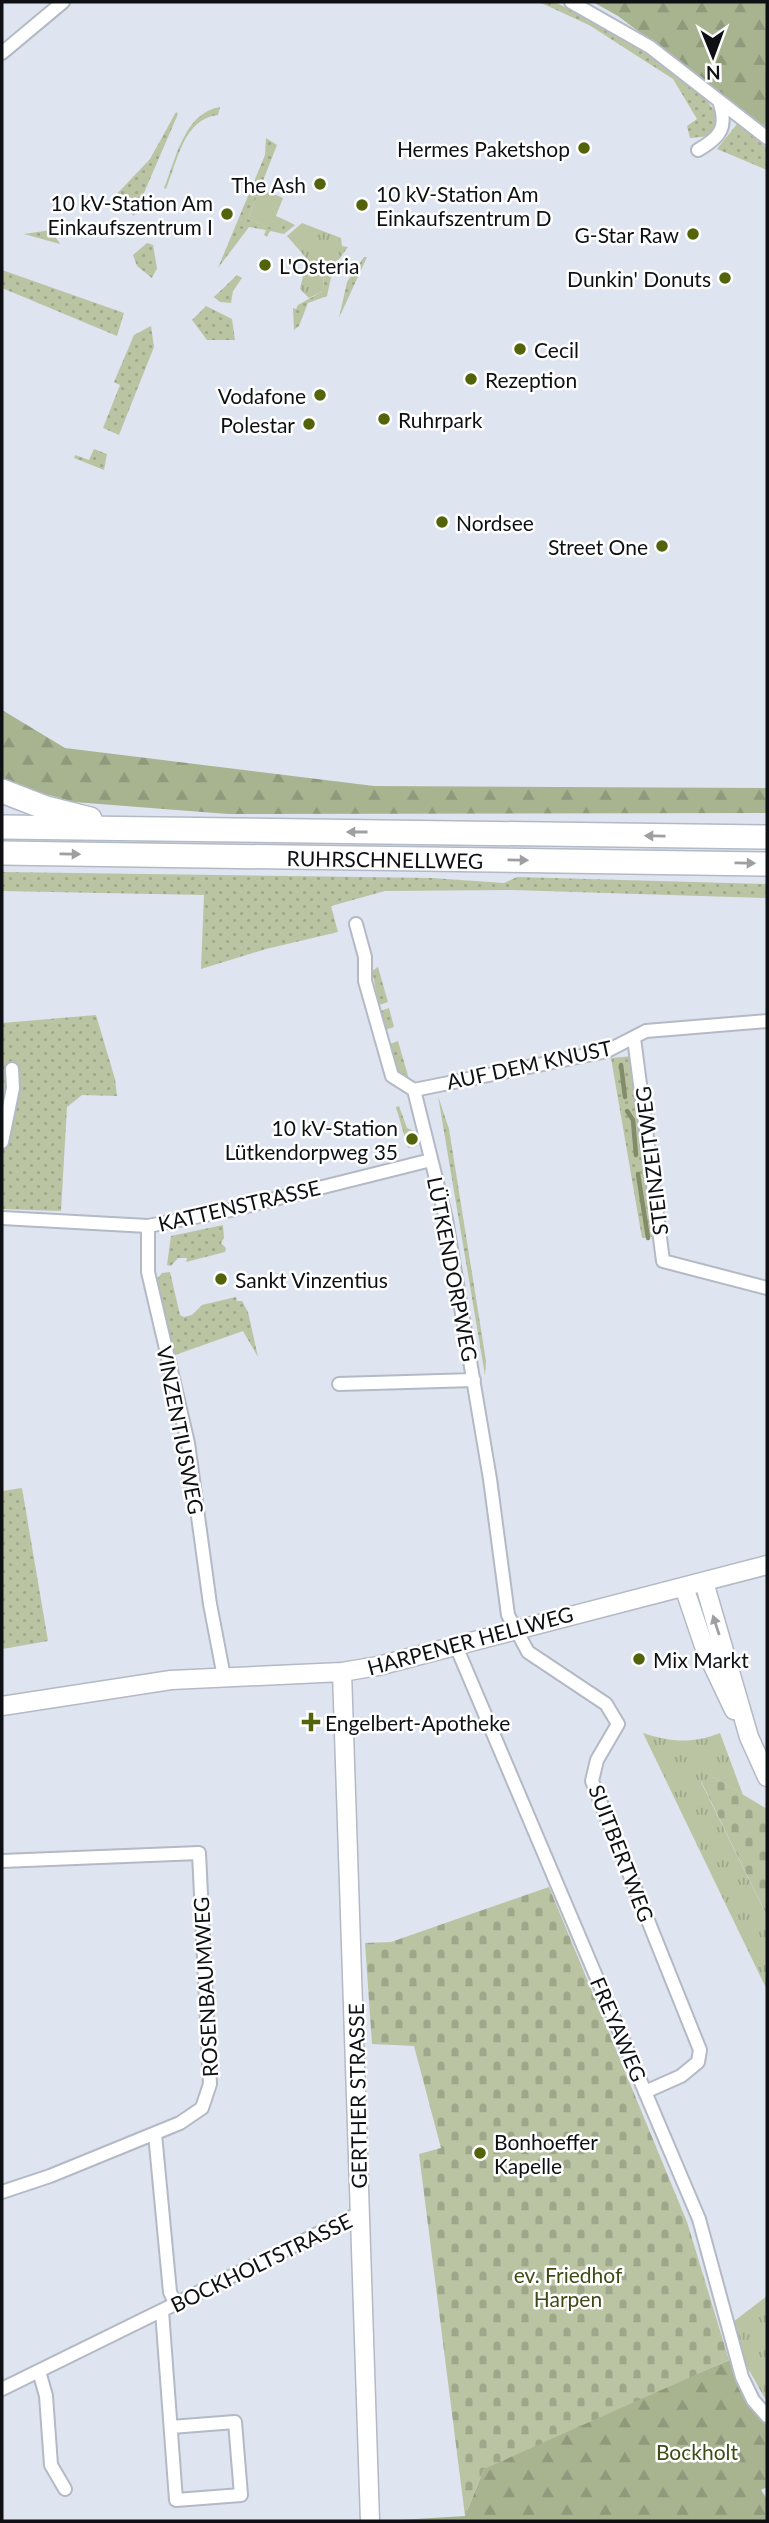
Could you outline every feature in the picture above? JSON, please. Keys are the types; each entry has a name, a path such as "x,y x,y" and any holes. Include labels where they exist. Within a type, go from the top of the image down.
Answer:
{"highway":[{"path":"2,791 76,816 155,829"},
{"name":"RUHRSCHNELLWEG","path":"2,827 767,837"},
{"name":"RUHRSCHNELLWEG","path":"2,853 767,864"}],"street":[{"path":"2,53 63,2"},
{"path":"571,2 650,47 767,138"},
{"path":"698,150 722,133 725,123 719,101"},
{"path":"356,925 365,957 365,981 391,1076 414,1090"},
{"name":"AUF DEM KNUST","path":"414,1090 607,1051 646,1031 767,1021"},
{"name":"STEINZEITWEG","path":"635,1038 663,1261 767,1288"},
{"path":"2,1142 13,1088 12,1069"},
{"name":"LÜTKENDORPWEG","path":"414,1090 445,1213 474,1380 508,1615 514,1629"},
{"name":"KATTENSTRASSE","path":"2,1217 148,1226 231,1210 431,1160"},
{"name":"VINZENTIUSWEG","path":"148,1226 148,1272 188,1443 210,1604 224,1677"},
{"path":"339,1384 474,1380"},
{"name":"HARPENER HELLWEG","path":"2,1706 99,1689 224,1677 342,1672 409,1660 514,1629 767,1565"},
{"path":"704,1582 749,1737"},
{"path":"684,1587 715,1673 767,1777"},
{"name":"SUITBERTWEG","path":"514,1629 528,1652 606,1704 618,1724 597,1760 592,1781 700,2050 698,2062 681,2076 645,2091"},
{"name":"FREYAWEG","path":"456,1646 699,2219 742,2377 753,2400 767,2416"},
{"name":"GERTHER STRASSE","path":"342,1672 370,2521"},
{"name":"ROSENBAUMWEG","path":"2,1861 199,1853 210,2084 202,2108 192,2117 155,2134 2,2192"},
{"path":"155,2134 170,2292 175,2303"},
{"name":"BOCKHOLTSTRASSE","path":"2,2389 360,2213"},
{"name":"BOCKHOLTSTRASSE","path":"162,2311 176,2500 241,2495 235,2422 171,2427"},
{"path":"39,2371 46,2396 51,2465 65,2489"}],"green space":[{"path":"539,2 554,2 563,6 652,56 676,73 712,107 719,122 710,136 690,138 687,126 697,119 673,79 589,25"},
{"path":"593,2 767,2 767,128 618,16"},
{"path":"220,107 218,115 197,124 183,143 166,189 164,188 183,139 190,128 208,111"},
{"path":"176,112 178,114 134,216 115,196 150,159"},
{"path":"737,124 767,148 767,170 717,149"},
{"path":"266,138 277,145 248,219 279,230 285,220 295,225 284,234 270,231 267,237 264,235 266,230 249,227 218,268 265,155"},
{"path":"260,188 283,198 276,216 285,220 279,231 248,219"},
{"path":"302,223 341,238 342,246 348,247 330,271 324,268 323,291 309,298 300,289 307,259 287,236"},
{"path":"51,230 60,244 24,234"},
{"path":"147,243 153,245 157,268 152,278 137,266 133,255"},
{"path":"364,257 367,257 339,318 347,282"},
{"path":"324,267 332,273 327,296 308,303 299,326 294,330 293,308 296,309 298,305 323,291"},
{"path":"2,270 124,313 117,336 2,288"},
{"path":"237,275 242,278 233,291 231,303 220,302 214,297"},
{"path":"206,306 232,319 235,340 207,340 192,320"},
{"path":"151,326 154,347 119,435 103,428 120,385 114,382 134,335"},
{"path":"94,449 107,454 104,470 74,458 75,455 89,460"},
{"path":"2,710 65,748 374,786 767,788 767,813 228,814 74,802 2,782"},
{"path":"2,872 432,878 504,883 517,877 767,884 767,898 512,890 385,891 331,906 338,932 266,949 201,969 204,895 2,891"},
{"path":"378,967 388,1002 379,1005 372,971"},
{"path":"389,1008 394,1027 385,1030 380,1011"},
{"path":"96,1015 115,1079 117,1096 82,1095 67,1107 61,1211 2,1209 2,1023"},
{"path":"398,1041 409,1079 399,1075 390,1044"},
{"path":"633,1056 654,1237 642,1238 611,1058"},
{"path":"438,1096 449,1129 486,1361 485,1375"},
{"path":"399,1106 407,1128 414,1131 417,1146 408,1148 396,1107"},
{"path":"223,1225 224,1238 221,1243 226,1248 225,1252 186,1262 187,1258 178,1258 171,1266 167,1265 171,1236"},
{"path":"170,1272 180,1315 184,1317 192,1315 202,1305 236,1297 237,1301 242,1301 248,1312 258,1357 243,1331 175,1355 156,1280 162,1273"},
{"path":"22,1488 48,1641 2,1649 2,1491"},
{"path":"643,1733 682,1740 700,1739 720,1733 743,1795 714,1777 701,1782 767,1916 767,1990"},
{"path":"714,1777 767,1809 767,1916 701,1781"},
{"name":"ev. Friedhof Harpen","path":"549,1887 687,2222 729,2360 484,2469 465,2516 419,2154 441,2148 414,2046 372,2044 365,1943 391,1942"},
{"path":"767,2296 767,2402 741,2356 733,2322"},
{"name":"Bockholt","path":"732,2359 748,2402 767,2426 767,2487 761,2490 767,2499 767,2521 383,2521 465,2516 484,2469 491,2461"}],"waterway":[{"path":"621,1065 625,1097"},
{"path":"627,1111 633,1120 636,1155"},
{"path":"638,1174 648,1238"}],"place":[{"name":"Hermes Paketshop","path":"584,148"},
{"name":"The Ash","path":"320,184"},
{"name":"10 kV-Station Am Einkaufszentrum D","path":"362,205"},
{"name":"10 kV-Station Am Einkaufszentrum I","path":"227,214"},
{"name":"G-Star Raw","path":"693,234"},
{"name":"L'Osteria","path":"265,265"},
{"name":"Dunkin' Donuts","path":"725,278"},
{"name":"Cecil","path":"520,349"},
{"name":"Rezeption","path":"471,379"},
{"name":"Vodafone","path":"320,395"},
{"name":"Ruhrpark","path":"384,419"},
{"name":"Polestar","path":"309,424"},
{"name":"Nordsee","path":"442,522"},
{"name":"Street One","path":"662,546"},
{"name":"10 kV-Station Lütkendorpweg 35","path":"412,1139"},
{"name":"Sankt Vinzentius","path":"221,1279"},
{"name":"Mix Markt","path":"639,1659"},
{"name":"Engelbert-Apotheke","path":"311,1722"},
{"name":"Bonhoeffer Kapelle","path":"480,2153"}]}
